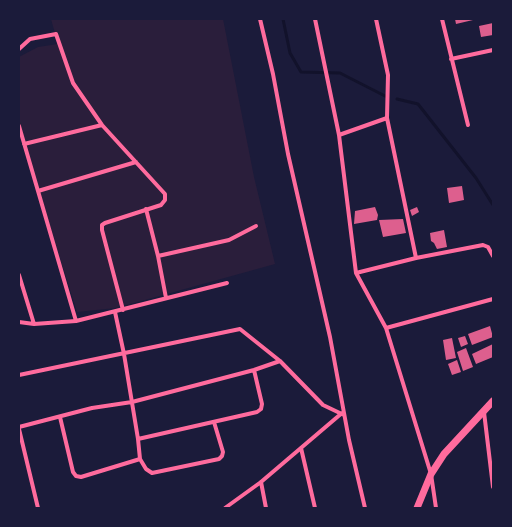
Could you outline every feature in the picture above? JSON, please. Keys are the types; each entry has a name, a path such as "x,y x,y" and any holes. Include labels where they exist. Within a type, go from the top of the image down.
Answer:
{"street":[{"path":"260,19 273,74 288,154 330,337 343,414 365,508"},
{"path":"315,19 339,135 356,273 386,328 431,474 436,508"},
{"path":"376,19 388,75 387,118 416,258"},
{"path":"442,19 450,59 468,125"},
{"path":"19,49 30,39 56,34 73,83 102,125 165,194 165,200 161,205 102,225 123,310"},
{"path":"450,59 493,50"},
{"path":"339,135 387,118"},
{"path":"24,144 102,125"},
{"path":"19,126 76,321"},
{"path":"38,191 136,162"},
{"path":"146,209 158,256 166,298"},
{"path":"158,256 229,240 256,226"},
{"path":"356,273 416,258 483,245 488,247 493,256"},
{"path":"19,275 34,324"},
{"path":"19,322 34,324 76,321 227,283"},
{"path":"386,328 493,299"},
{"path":"115,312 124,354 140,459 146,469 152,473 218,459 222,456 223,452 214,422"},
{"path":"19,375 240,329 280,361 322,405 343,414"},
{"path":"38,508 19,428 92,408 132,402 254,370 280,361"},
{"path":"138,439 257,412 261,409 262,404 254,370"},
{"path":"417,508 431,474 444,454 493,401"},
{"path":"484,411 493,487"},
{"path":"225,508 260,482 343,414"},
{"path":"60,417 73,472 76,476 81,476 140,459"},
{"path":"301,448 315,508"},
{"path":"260,482 266,508"}],"shaded area":[{"path":"51,19 223,19 254,177 275,264 116,308 77,312 24,144 19,123 19,57 38,47 58,44"}],"building":[{"path":"455,19 473,19 473,20 456,24"},
{"path":"493,23 493,35 481,37 479,26"},
{"path":"462,186 464,200 449,203 447,188"},
{"path":"375,207 378,215 377,220 354,224 355,211"},
{"path":"417,207 419,212 412,216 410,210"},
{"path":"403,219 406,233 383,237 379,220"},
{"path":"444,230 447,247 437,249 431,241 430,233"},
{"path":"490,326 493,337 472,345 468,334"},
{"path":"465,336 468,344 461,347 458,338"},
{"path":"452,338 456,358 446,360 443,340"},
{"path":"493,344 493,357 476,364 472,354"},
{"path":"466,348 473,367 463,371 457,352"},
{"path":"457,360 461,372 452,375 448,364"}],"waterway":[{"path":"283,19 290,53 301,72 340,73 385,96"},
{"path":"397,99 418,104 476,178 493,205"}]}
